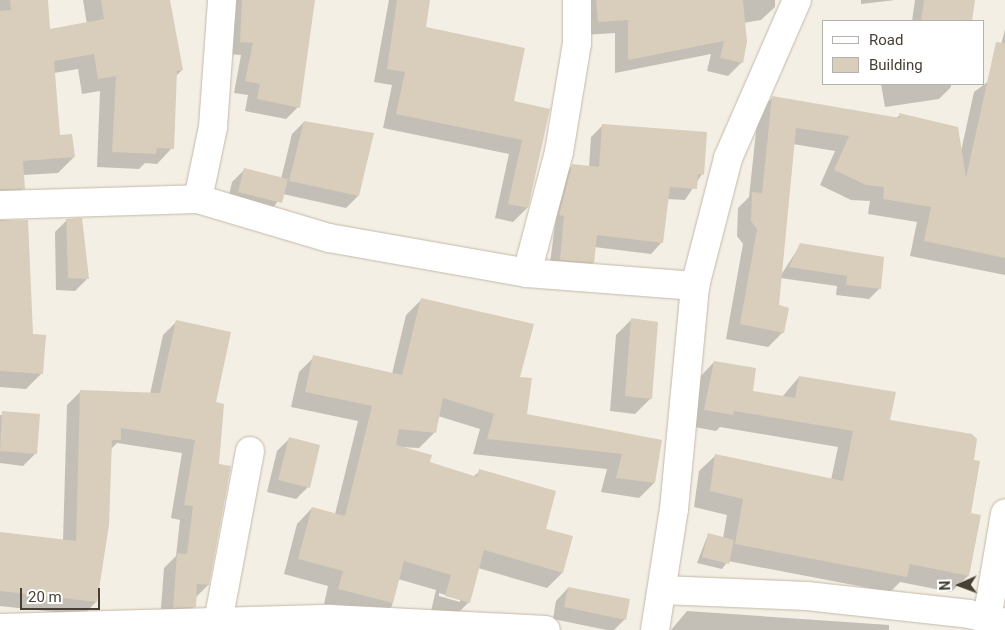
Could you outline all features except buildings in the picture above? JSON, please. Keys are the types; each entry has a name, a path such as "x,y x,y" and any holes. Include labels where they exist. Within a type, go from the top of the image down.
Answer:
{"street":[{"path":"198,199 213,127 222,0"},
{"path":"527,273 559,152 577,43 577,0"},
{"path":"655,630 662,590 696,286 728,158 797,0"},
{"path":"0,205 198,199 329,238 527,273 696,286"},
{"path":"218,622 250,451"},
{"path":"662,590 807,596 996,621 1005,514"},
{"path":"0,628 332,619 546,630"}]}
